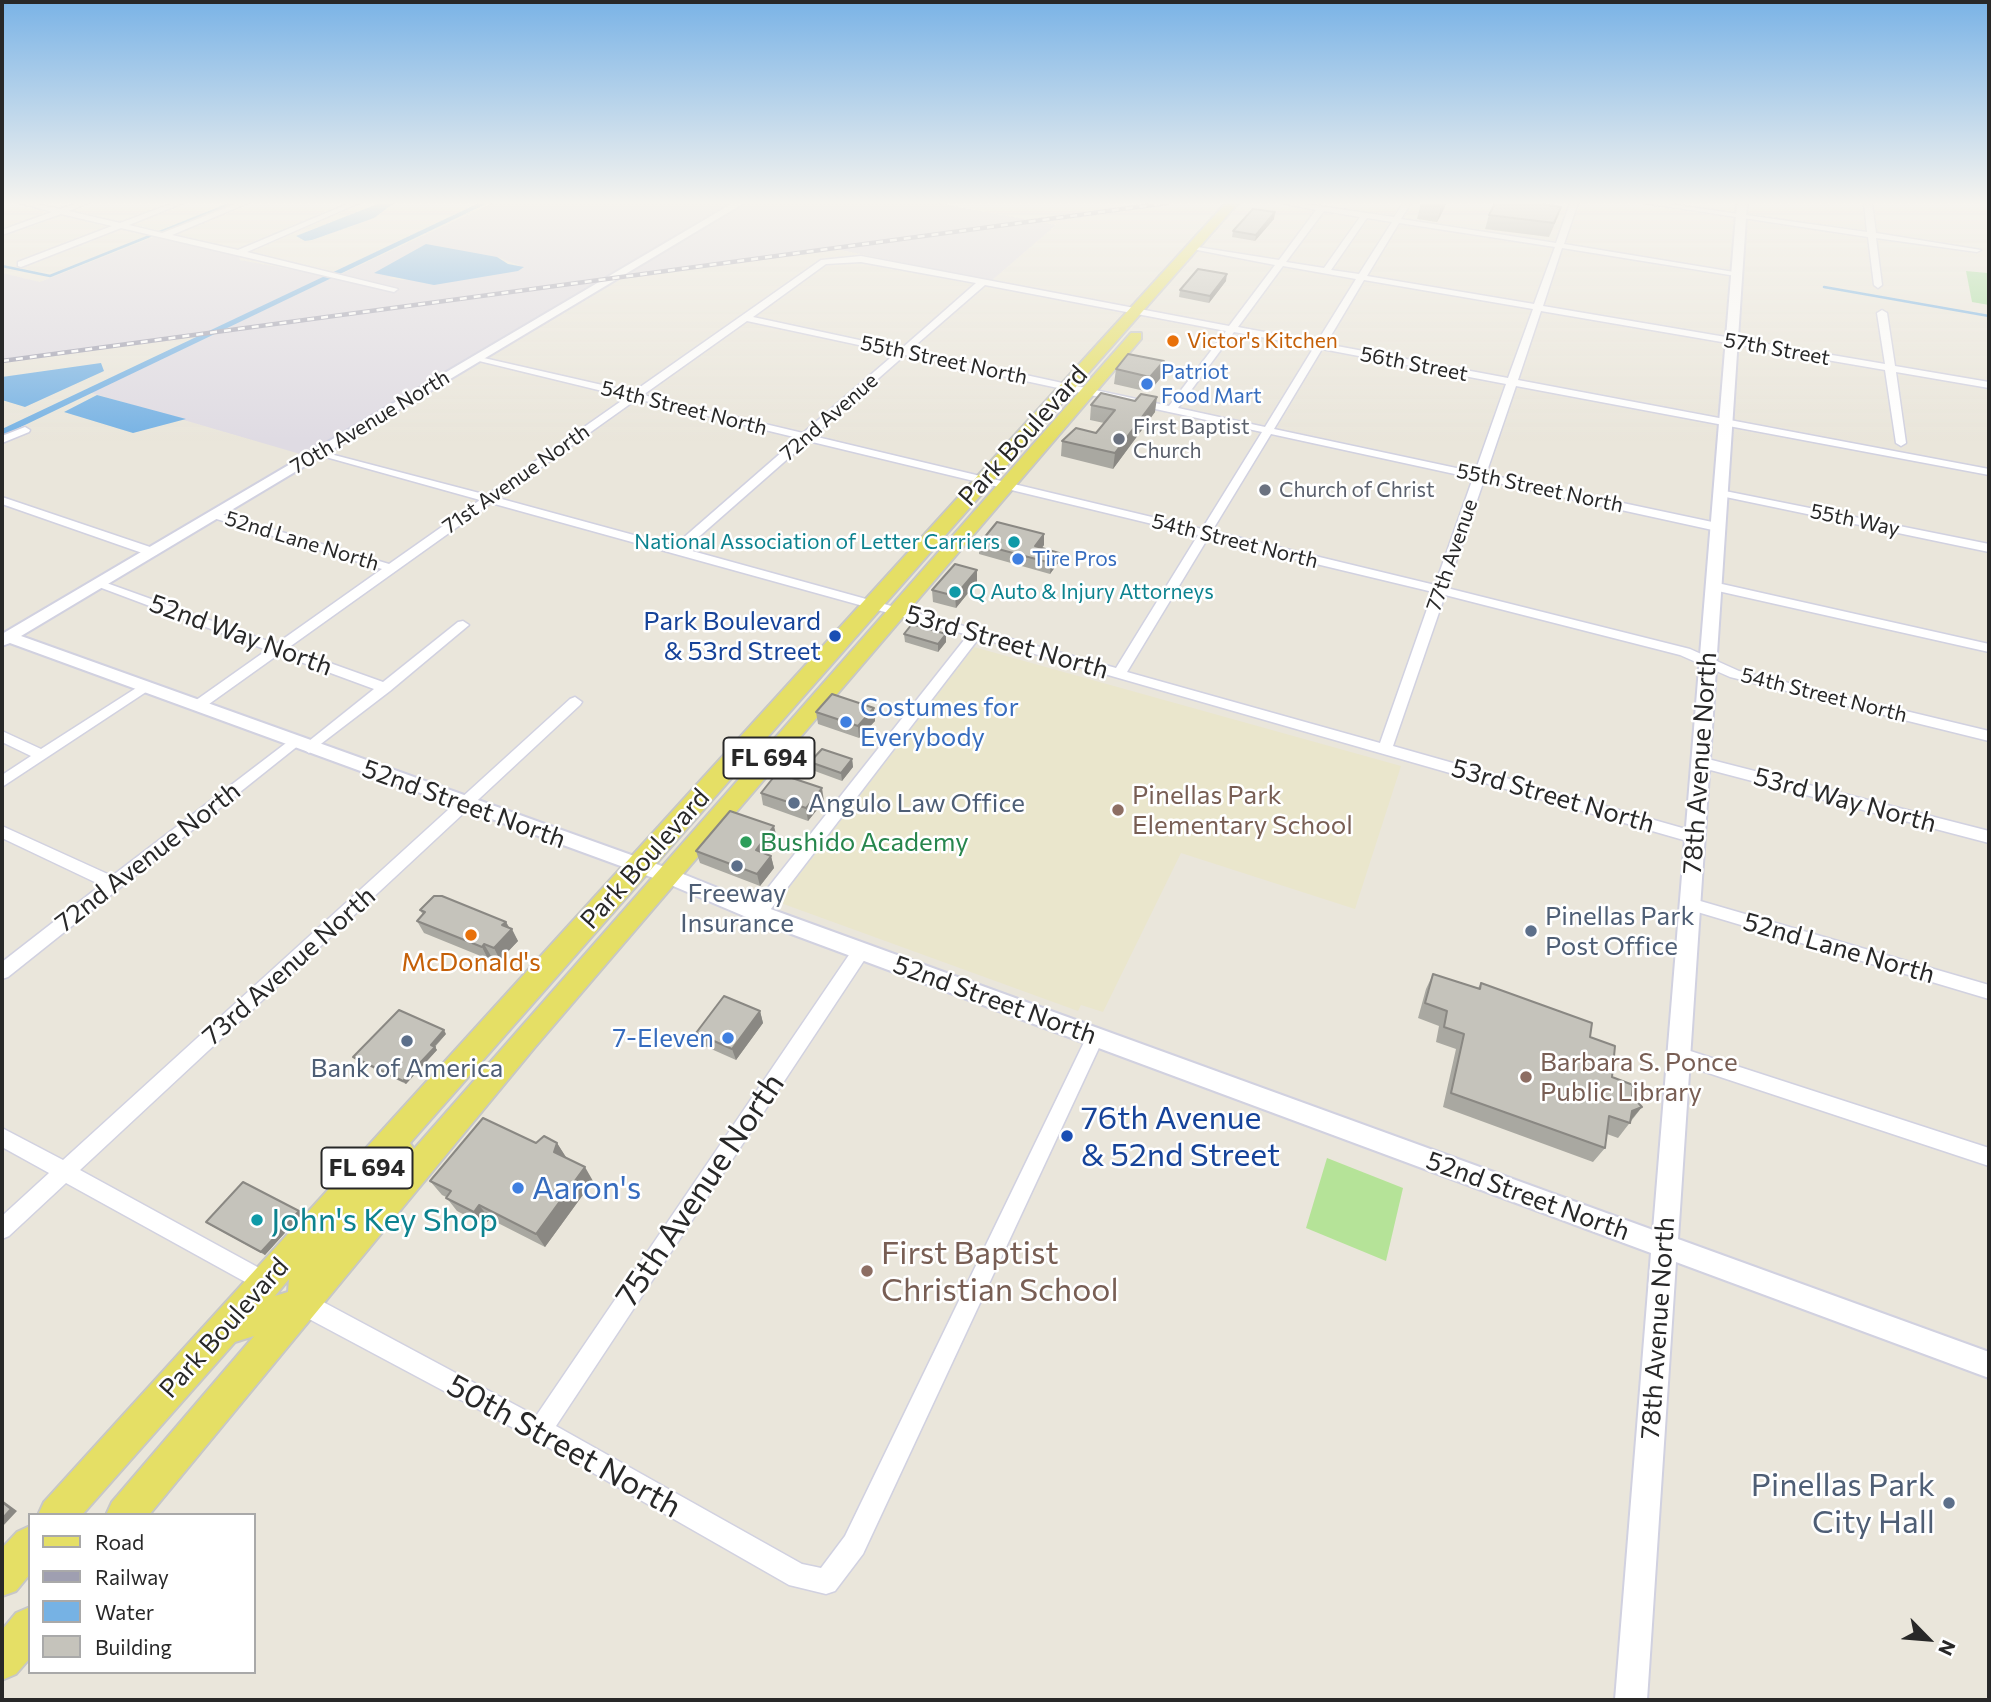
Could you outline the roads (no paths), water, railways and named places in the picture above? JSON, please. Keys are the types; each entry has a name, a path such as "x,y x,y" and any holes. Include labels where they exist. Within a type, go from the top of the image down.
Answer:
{"main road":[{"name":"Park Boulevard","path":"127,1513 304,1304 653,870 873,604 1161,282"},
{"name":"Park Boulevard","path":"59,1513 410,1119 653,870 897,611 1158,309"},
{"path":"223,1329 304,1304 307,1264 411,1142 410,1119"},
{"path":"2,1577 28,1547"},
{"path":"2,1660 28,1629"}],"street":[{"path":"369,282 394,289"},
{"name":"70th Avenue North","path":"4,638 604,282"},
{"name":"71st Avenue North","path":"197,706 796,282"},
{"name":"72nd Avenue","path":"675,551 983,282"},
{"name":"56th Street","path":"985,282 1136,311 1158,309 1231,329 1989,472"},
{"path":"1172,409 1267,282"},
{"path":"1119,674 1359,282"},
{"name":"57th Street","path":"1394,282 1989,385"},
{"name":"77th Avenue","path":"1385,749 1546,282"},
{"name":"78th Avenue North","path":"1631,1700 1735,282"},
{"path":"1882,313 1901,443"},
{"name":"55th Street North","path":"747,318 1717,527"},
{"name":"54th Street North","path":"478,358 1440,590 1685,652 1735,674 1989,736"},
{"path":"2,440 25,430"},
{"name":"53rd Street North","path":"319,453 873,604 1694,837"},
{"name":"55th Way","path":"1720,493 1989,548"},
{"name":"52nd Way North","path":"2,500 152,552"},
{"name":"52nd Lane North","path":"214,515 390,568"},
{"name":"52nd Way North","path":"97,584 385,688"},
{"path":"1713,586 1989,648"},
{"name":"72nd Avenue North","path":"2,972 114,884 302,745 385,688 463,625"},
{"path":"758,913 976,633"},
{"name":"52nd Street North","path":"4,638 653,870 758,913 1989,1365"},
{"path":"2,782 144,687"},
{"name":"73rd Avenue North","path":"2,1229 575,702"},
{"path":"2,736 42,755"},
{"name":"53rd Way North","path":"1700,762 1989,837"},
{"path":"2,832 114,884"},
{"name":"52nd Lane North","path":"1690,904 1989,992"},
{"name":"75th Avenue North","path":"540,1430 861,951"},
{"name":"50th Street North","path":"304,1304 540,1430 798,1576 826,1582 854,1545 1095,1037"},
{"path":"1678,1055 1989,1157"},
{"path":"2,1138 265,1282"}],"water":[{"path":"421,282 449,282 434,285"},
{"path":"101,363 104,371 25,407 2,400 2,377"},
{"path":"97,395 186,419 133,433 64,412"}],"waterway":[{"path":"2,433 318,282"},
{"path":"1824,287 1989,316"}],"railway":[{"path":"2,361 581,282"}],"place":[{"name":"Victor's Kitchen","path":"1173,341"},
{"name":"Patriot Food Mart","path":"1147,384"},
{"name":"First Baptist Church","path":"1119,439"},
{"name":"Church of Christ","path":"1265,490"},
{"name":"National Association of Letter Carriers","path":"1014,542"},
{"name":"Tire Pros","path":"1018,559"},
{"name":"Q Auto & Injury Attorneys","path":"955,592"},
{"name":"Park Boulevard & 53rd Street","path":"835,636"},
{"name":"Costumes for Everybody","path":"846,722"},
{"name":"Angulo Law Office","path":"794,803"},
{"name":"Pinellas Park Elementary School","path":"1118,810"},
{"name":"Bushido Academy","path":"746,842"},
{"name":"Freeway Insurance","path":"737,866"},
{"name":"Pinellas Park Post Office","path":"1531,931"},
{"name":"McDonald's","path":"471,935"},
{"name":"7-Eleven","path":"728,1038"},
{"name":"Bank of America","path":"407,1041"},
{"name":"Barbara S. Ponce Public Library","path":"1526,1077"},
{"name":"76th Avenue & 52nd Street","path":"1067,1136"},
{"name":"Aaron's","path":"518,1188"},
{"name":"John's Key Shop","path":"257,1220"},
{"name":"First Baptist Christian School","path":"867,1271"},
{"name":"Pinellas Park City Hall","path":"1949,1503"}]}
